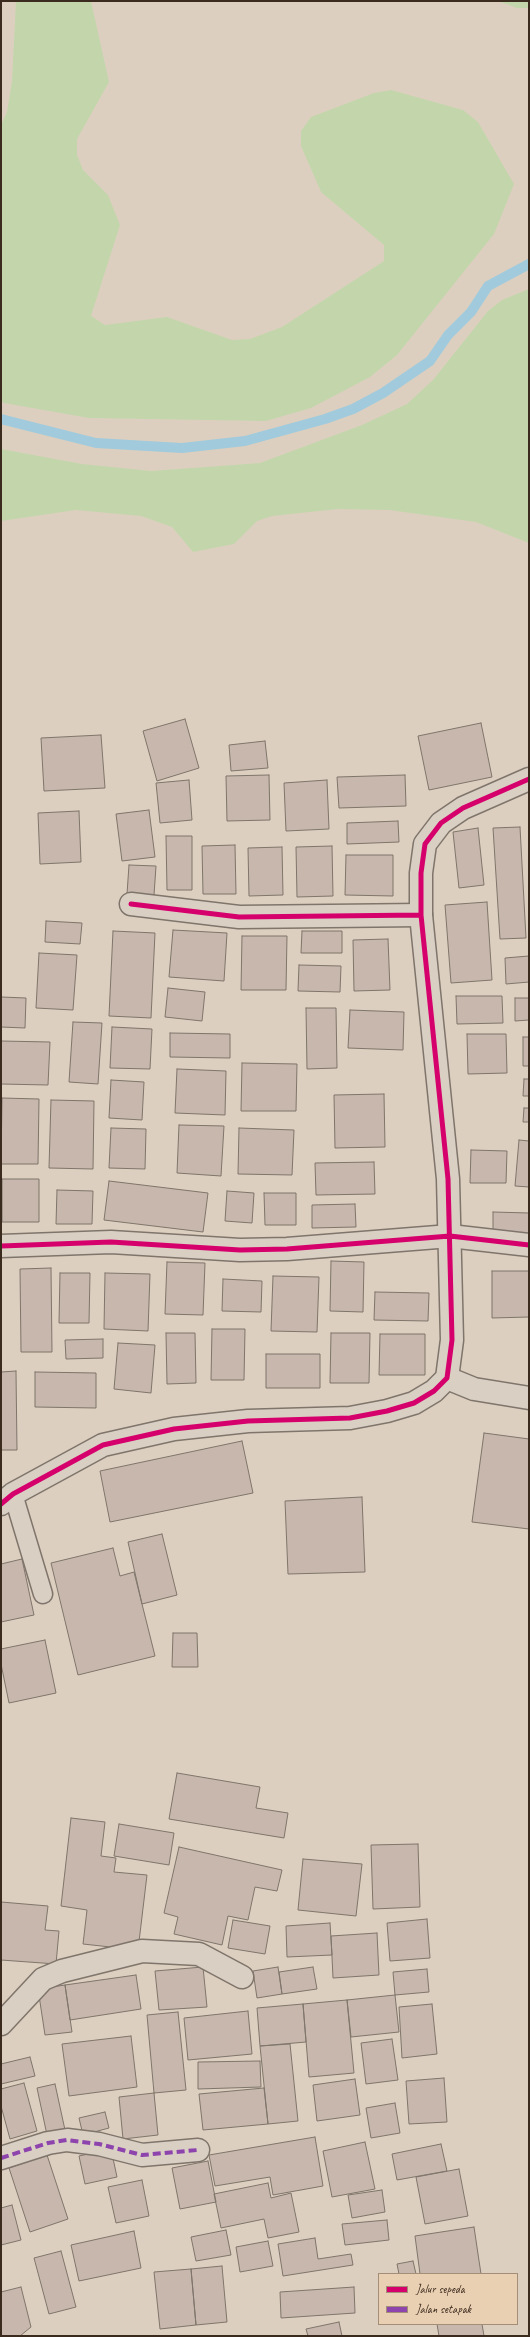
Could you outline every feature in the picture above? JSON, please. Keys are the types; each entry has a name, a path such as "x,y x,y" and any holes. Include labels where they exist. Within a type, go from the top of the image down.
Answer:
{"street":[{"path":"7,1499 104,1445 174,1429 248,1421 350,1418 387,1412 414,1403 434,1391 447,1378 452,1340 448,1179 421,915 421,873 425,844 441,823 463,808 529,780"},
{"path":"131,904 239,917 421,915"},
{"path":"1,1246 111,1242 240,1250 287,1249 450,1236 529,1245"},
{"path":"447,1378 474,1389 529,1398"},
{"path":"1,2024 43,1979 62,1972 142,1951 199,1954 242,1976"},
{"path":"1,2158 48,2143 67,2140 99,2144 142,2155 198,2150"}],"lane":[{"path":"7,1499 43,1594"}],"green space":[{"path":"16,1 91,1 109,82 77,139 77,155 83,170 108,195 120,225 91,316 105,325 167,317 232,340 250,339 282,327 384,261 384,245 321,192 301,146 301,131 311,117 374,93 391,90 463,110 478,122 514,184 494,234 397,355 370,377 311,408 266,421 89,418 4,403 1,401 1,125 7,112 12,81"},
{"path":"498,1 529,1 529,8 517,8"},
{"path":"529,289 529,543 476,522 389,510 338,509 272,516 257,521 234,544 193,552 172,527 141,516 76,510 1,521 1,449 82,464 151,471 260,463 362,425 407,404 433,380 488,311 502,300"}],"building":[{"path":"185,719 199,768 157,781 143,731"},
{"path":"481,723 492,777 429,790 418,736"},
{"path":"101,735 105,788 44,791 41,738"},
{"path":"265,741 268,768 231,771 229,745"},
{"path":"269,775 270,820 227,821 226,776"},
{"path":"405,775 406,806 339,808 337,777"},
{"path":"189,780 192,820 160,823 156,783"},
{"path":"327,780 329,829 286,831 284,783"},
{"path":"149,810 155,857 122,861 116,814"},
{"path":"79,811 81,862 40,864 38,813"},
{"path":"398,821 399,842 347,844 347,823"},
{"path":"520,827 526,938 500,939 493,828"},
{"path":"478,828 484,885 459,888 453,832"},
{"path":"166,836 192,836 192,890 167,890"},
{"path":"235,845 236,894 203,894 202,846"},
{"path":"332,846 333,896 297,897 296,847"},
{"path":"282,847 283,895 249,896 248,848"},
{"path":"346,855 393,855 393,896 345,895"},
{"path":"129,865 156,866 154,895 127,894"},
{"path":"487,902 492,980 451,983 445,905"},
{"path":"46,921 82,923 80,944 45,942"},
{"path":"173,930 227,933 224,981 169,977"},
{"path":"113,931 155,933 151,1018 109,1016"},
{"path":"302,931 342,931 342,953 301,953"},
{"path":"242,936 287,936 286,990 241,990"},
{"path":"388,939 390,990 354,991 353,940"},
{"path":"39,953 77,955 73,1010 36,1008"},
{"path":"529,956 529,982 506,984 505,958"},
{"path":"299,965 341,966 340,992 298,991"},
{"path":"168,988 205,992 202,1021 165,1017"},
{"path":"456,996 502,996 503,1023 457,1024"},
{"path":"1,997 26,998 25,1028 1,1027"},
{"path":"515,998 529,998 529,1020 515,1021"},
{"path":"306,1008 336,1008 337,1068 307,1069"},
{"path":"350,1010 404,1012 403,1050 348,1048"},
{"path":"73,1022 102,1023 98,1084 69,1082"},
{"path":"112,1027 152,1029 150,1069 110,1068"},
{"path":"170,1033 230,1034 230,1058 170,1057"},
{"path":"467,1034 506,1034 507,1073 468,1074"},
{"path":"523,1037 529,1037 529,1066 523,1066"},
{"path":"1,1041 50,1042 48,1085 1,1084"},
{"path":"242,1063 297,1064 296,1111 241,1111"},
{"path":"177,1069 226,1071 225,1115 175,1113"},
{"path":"524,1079 529,1079 529,1096 523,1096"},
{"path":"111,1080 144,1082 142,1120 109,1118"},
{"path":"384,1094 385,1147 335,1148 334,1095"},
{"path":"2,1098 39,1099 38,1164 1,1164"},
{"path":"51,1100 94,1101 93,1169 49,1168"},
{"path":"524,1108 529,1108 529,1122 523,1122"},
{"path":"179,1125 224,1126 221,1176 177,1173"},
{"path":"111,1128 146,1129 145,1169 109,1168"},
{"path":"239,1128 294,1130 292,1175 238,1174"},
{"path":"519,1140 529,1141 529,1187 515,1186"},
{"path":"471,1150 507,1151 506,1183 470,1183"},
{"path":"374,1162 375,1194 316,1195 315,1163"},
{"path":"2,1179 39,1179 39,1222 2,1222"},
{"path":"109,1181 208,1193 203,1232 104,1220"},
{"path":"57,1190 93,1191 92,1224 56,1224"},
{"path":"227,1191 254,1193 252,1223 225,1221"},
{"path":"264,1193 296,1193 296,1225 265,1225"},
{"path":"355,1204 356,1227 312,1228 312,1205"},
{"path":"493,1212 529,1213 529,1236 493,1235"},
{"path":"331,1261 364,1262 363,1312 330,1311"},
{"path":"167,1262 205,1263 203,1315 165,1314"},
{"path":"51,1268 52,1352 21,1352 20,1269"},
{"path":"492,1271 529,1271 529,1317 492,1318"},
{"path":"60,1273 90,1273 89,1323 59,1323"},
{"path":"105,1273 150,1274 148,1331 104,1329"},
{"path":"273,1276 319,1277 317,1332 271,1331"},
{"path":"223,1279 262,1281 261,1312 222,1311"},
{"path":"375,1292 429,1293 428,1321 374,1320"},
{"path":"212,1329 245,1329 244,1380 211,1380"},
{"path":"166,1333 195,1333 196,1383 167,1384"},
{"path":"331,1333 370,1333 369,1383 330,1383"},
{"path":"380,1334 425,1334 425,1375 379,1375"},
{"path":"103,1339 103,1358 66,1359 65,1340"},
{"path":"118,1343 155,1345 151,1393 114,1389"},
{"path":"266,1354 320,1354 320,1388 266,1388"},
{"path":"16,1371 17,1450 1,1450 1,1372"},
{"path":"35,1372 96,1373 96,1408 35,1407"},
{"path":"484,1433 529,1439 529,1529 472,1522"},
{"path":"242,1441 253,1493 110,1522 100,1471"},
{"path":"362,1497 365,1572 288,1574 285,1501"},
{"path":"162,1534 177,1595 142,1604 128,1542"},
{"path":"113,1548 120,1576 134,1572 155,1656 78,1675 51,1563"},
{"path":"22,1559 34,1615 1,1622 1,1564"},
{"path":"173,1633 197,1633 198,1667 172,1667"},
{"path":"45,1640 56,1693 9,1703 1,1664 1,1649"},
{"path":"177,1773 260,1787 256,1808 288,1813 284,1838 169,1819"},
{"path":"71,1818 105,1822 101,1856 116,1858 114,1872 147,1875 138,1950 83,1944 87,1910 61,1906"},
{"path":"119,1824 174,1833 169,1865 114,1856"},
{"path":"418,1844 420,1907 373,1909 371,1845"},
{"path":"179,1847 282,1870 277,1891 255,1887 248,1920 228,1916 222,1945 174,1934 178,1917 164,1913"},
{"path":"303,1859 362,1864 356,1916 298,1910"},
{"path":"1,1902 48,1906 45,1930 59,1931 56,1964 1,1960"},
{"path":"427,1919 430,1958 390,1961 387,1923"},
{"path":"233,1920 270,1926 265,1954 228,1948"},
{"path":"330,1923 332,1955 287,1957 286,1926"},
{"path":"377,1933 379,1975 333,1978 331,1936"},
{"path":"203,1967 207,2007 159,2010 155,1971"},
{"path":"278,1967 282,1994 257,1998 253,1971"},
{"path":"313,1967 317,1989 282,1994 279,1972"},
{"path":"427,1969 429,1992 395,1995 393,1972"},
{"path":"136,1975 141,2009 70,2020 65,1985"},
{"path":"65,1985 72,2032 45,2035 38,1989"},
{"path":"395,1995 399,2032 351,2037 347,2000"},
{"path":"347,2000 354,2073 309,2077 303,2004"},
{"path":"303,2004 306,2042 260,2046 257,2008"},
{"path":"432,2004 437,2054 402,2058 399,2007"},
{"path":"248,2011 252,2054 188,2060 184,2018"},
{"path":"178,2012 186,2090 154,2093 147,2015"},
{"path":"131,2036 137,2087 69,2096 62,2044"},
{"path":"392,2039 398,2080 366,2084 361,2043"},
{"path":"290,2044 298,2121 268,2124 260,2046"},
{"path":"30,2057 35,2076 1,2084 1,2064"},
{"path":"260,2061 261,2087 198,2089 198,2062"},
{"path":"444,2078 447,2122 409,2124 406,2081"},
{"path":"355,2079 360,2115 317,2121 313,2085"},
{"path":"24,2083 37,2131 10,2139 1,2106 1,2089"},
{"path":"55,2084 65,2130 47,2135 37,2088"},
{"path":"264,2088 268,2124 203,2130 199,2094"},
{"path":"154,2093 158,2135 123,2139 119,2097"},
{"path":"395,2103 400,2133 371,2138 366,2108"},
{"path":"105,2112 109,2128 83,2135 79,2118"},
{"path":"315,2137 323,2186 273,2195 270,2177 215,2186 209,2155"},
{"path":"365,2142 375,2189 332,2197 323,2151"},
{"path":"441,2144 447,2171 397,2180 392,2154"},
{"path":"111,2149 117,2177 85,2184 79,2156"},
{"path":"47,2155 68,2219 30,2232 9,2168"},
{"path":"208,2161 216,2202 180,2209 172,2168"},
{"path":"459,2169 468,2216 425,2224 416,2177"},
{"path":"142,2180 149,2216 116,2223 108,2187"},
{"path":"268,2183 271,2198 291,2193 299,2232 268,2238 264,2219 221,2228 214,2194"},
{"path":"382,2190 385,2212 352,2218 348,2195"},
{"path":"12,2205 21,2240 1,2245 1,2208"},
{"path":"387,2220 389,2240 345,2245 342,2224"},
{"path":"474,2227 481,2273 420,2273 415,2236"},
{"path":"226,2230 231,2255 196,2261 191,2237"},
{"path":"134,2231 141,2268 79,2281 71,2245"},
{"path":"315,2238 318,2259 351,2254 353,2265 283,2276 278,2244"},
{"path":"268,2241 273,2266 240,2272 236,2247"},
{"path":"61,2251 76,2307 49,2314 34,2258"},
{"path":"413,2261 416,2273 399,2273 397,2264"},
{"path":"222,2266 227,2322 196,2325 191,2269"},
{"path":"191,2269 196,2325 160,2329 154,2272"},
{"path":"21,2287 31,2327 20,2336 1,2336 1,2292"},
{"path":"354,2287 355,2313 281,2318 280,2292"},
{"path":"339,2322 342,2336 308,2336 306,2329"},
{"path":"437,2325 482,2325 484,2336 439,2336"}],"waterway":[{"path":"1,419 96,443 182,448 245,441 325,419 353,409 383,393 430,361 448,335 471,312 488,286 529,264"}],"marked path":[{"path":"1,2158 48,2143 67,2140 99,2144 142,2155 198,2150"}],"cycle path":[{"path":"1,1504 13,1494 103,1445 174,1429 248,1421 350,1418 387,1411 414,1403 434,1391 447,1378 452,1340 448,1179 421,915 421,873 425,844 441,823 463,808 529,779"},
{"path":"131,904 239,917 421,915"},
{"path":"1,1246 111,1242 240,1250 287,1249 450,1236 529,1245"}]}
